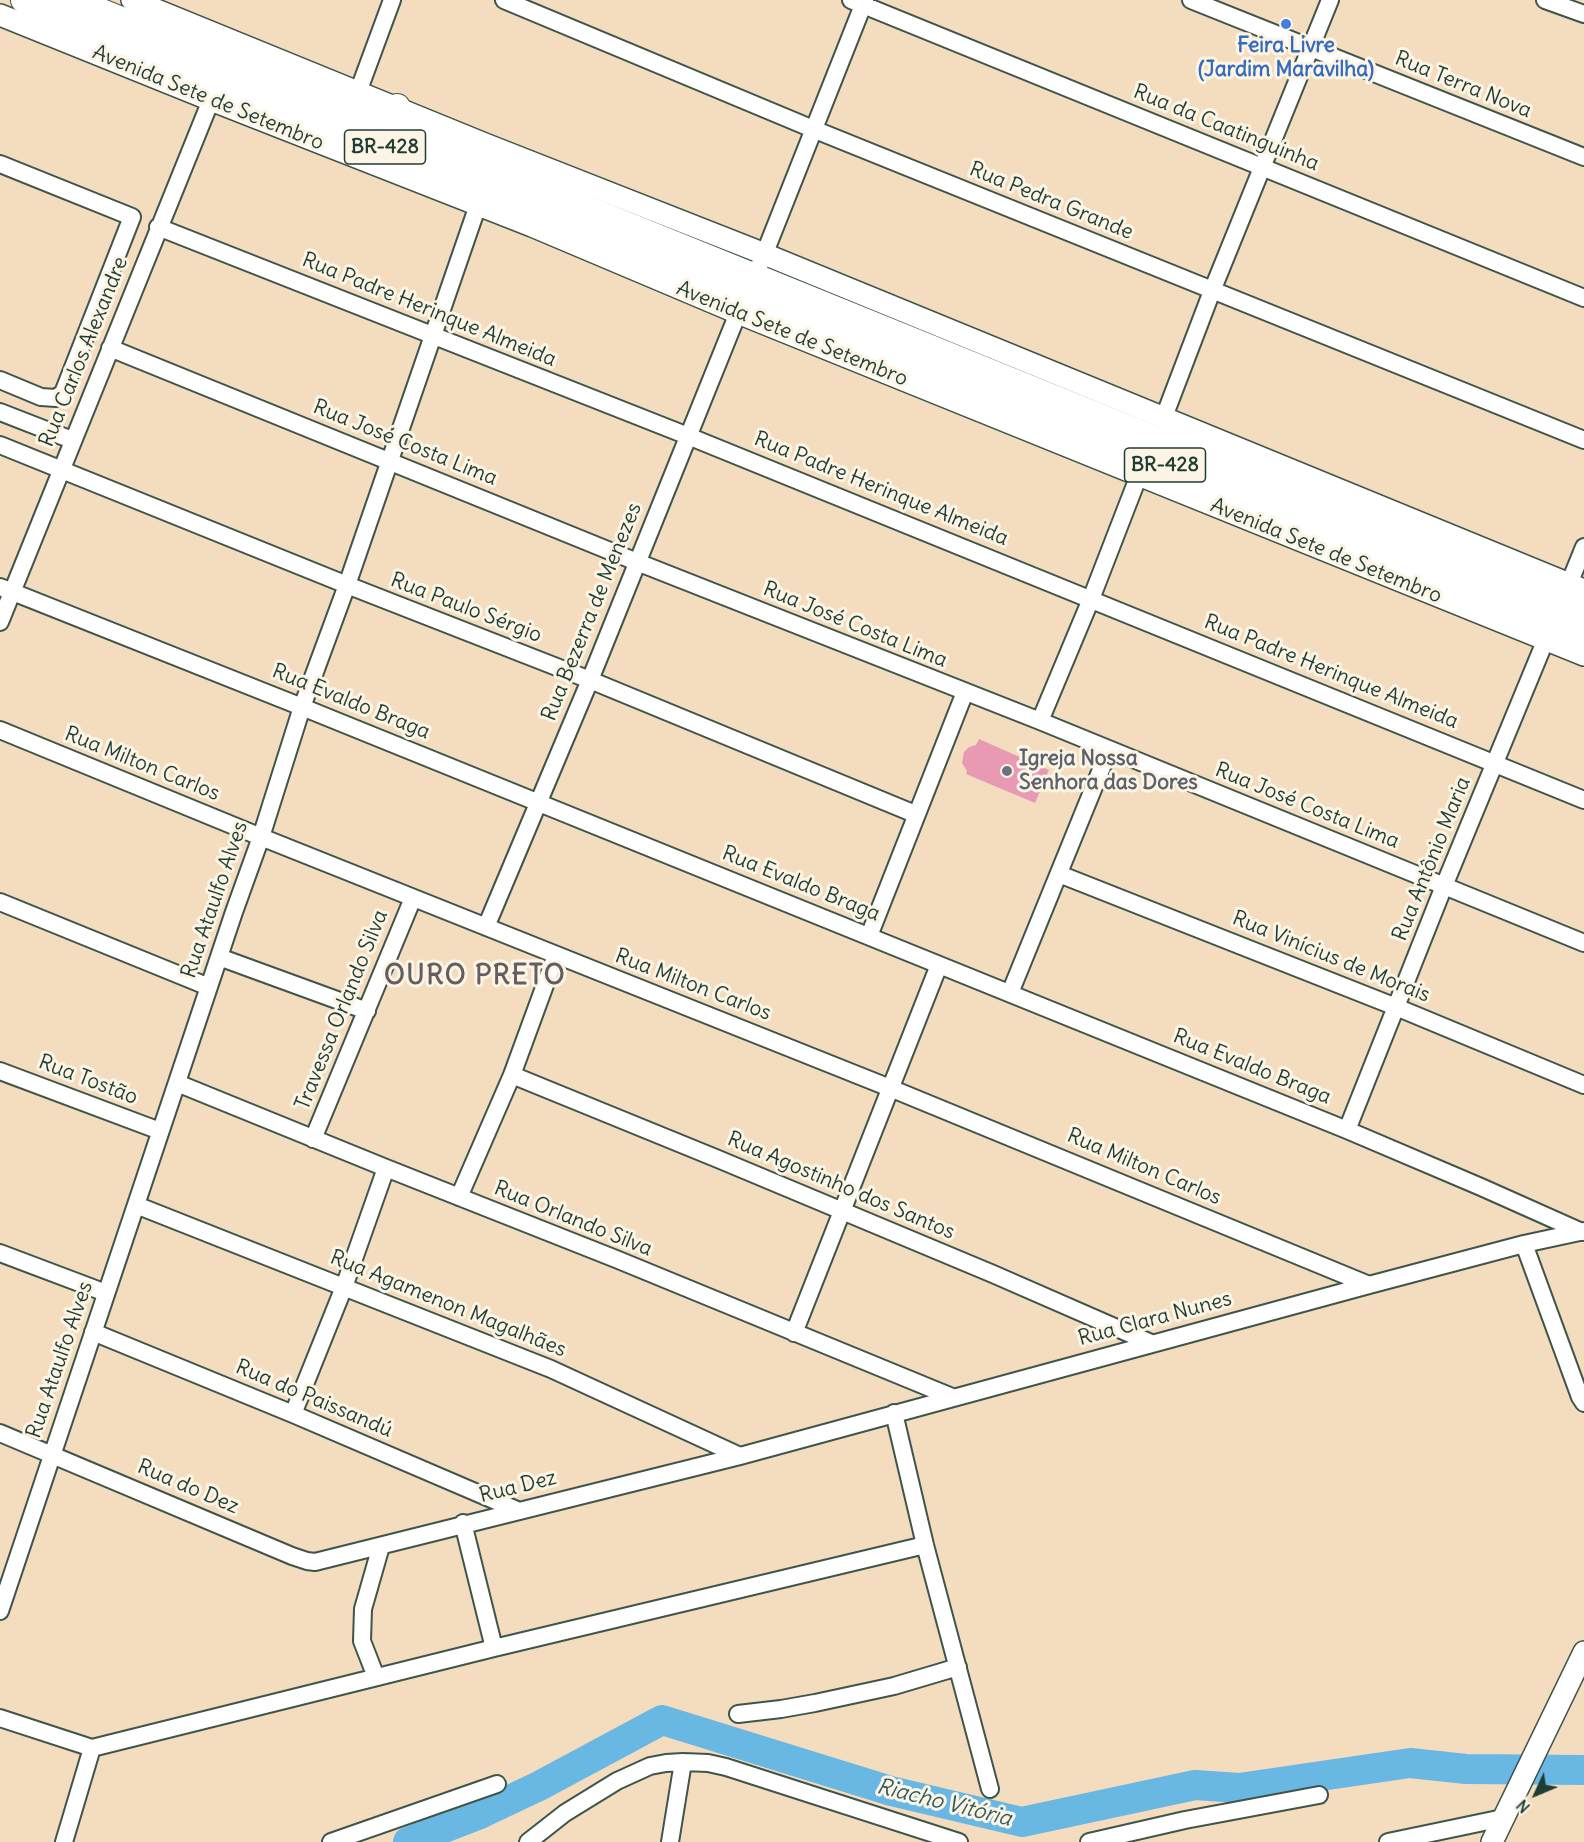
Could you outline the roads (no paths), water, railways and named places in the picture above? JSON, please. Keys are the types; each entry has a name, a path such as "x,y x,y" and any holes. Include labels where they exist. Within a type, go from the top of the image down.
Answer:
{"highway":[{"name":"Avenida Sete de Setembro","path":"24,0 609,238 750,284 1584,614"},
{"name":"Avenida Sete de Setembro","path":"72,0 354,103 414,139 750,284 1584,635"},
{"path":"398,107 414,139"},
{"path":"609,238 629,267"}],"main road":[{"name":"Avenida Sete de Setembro","path":"132,0 354,103 398,107 485,144 750,284 1139,475 1584,655"},
{"name":"Avenida Sete de Setembro","path":"0,15 629,267 750,284 1164,417 1577,587"},
{"path":"1492,1842 1584,1652"}],"street":[{"path":"354,103 392,0"},
{"name":"Rua Pedra Grande","path":"504,0 813,129 1584,440"},
{"name":"Rua Terra Nova","path":"1191,0 1584,157"},
{"path":"1164,417 1212,291 1330,0"},
{"path":"1545,0 1584,14"},
{"name":"Rua Bezerra de Menezes","path":"486,927 590,680 813,129 860,2"},
{"name":"Rua da Caatinguinha","path":"860,2 1584,298"},
{"name":"Rua Carlos Alexandre","path":"0,622 6,590 60,470 211,100"},
{"path":"0,164 132,217 66,388 59,397 41,396 0,380"},
{"name":"Rua Ataulfo Alves","path":"2,1601 261,837 302,707 347,585 478,205"},
{"name":"Rua Padre Herinque Almeida","path":"158,227 688,436 1584,800"},
{"name":"Rua José Costa Lima","path":"110,348 637,562 1040,721 1584,943"},
{"path":"0,412 72,440"},
{"name":"Rua Paulo Sérgio","path":"0,445 590,680 915,814"},
{"path":"1040,721 1139,475"},
{"path":"1577,587 1584,547"},
{"name":"Rua Evaldo Braga","path":"6,590 538,802 1347,1130 1583,1232"},
{"name":"Rua Antônio Maria","path":"1347,1130 1546,639"},
{"path":"869,936 964,692"},
{"name":"Rua Milton Carlos","path":"0,730 261,837 890,1088 1369,1285"},
{"path":"1010,993 1109,750"},
{"name":"Rua Vinícius de Morais","path":"1059,874 1396,1007 1584,1085"},
{"name":"Travessa Orlando Silva","path":"313,1139 413,898"},
{"path":"0,902 209,987"},
{"path":"459,1197 512,1075 556,955"},
{"path":"219,957 366,1011"},
{"path":"794,1333 939,965"},
{"name":"Rua Tostão","path":"0,1071 160,1131"},
{"name":"Rua Agostinho dos Santos","path":"512,1075 842,1210 1151,1343"},
{"name":"Rua Orlando Silva","path":"177,1083 952,1397"},
{"path":"292,1414 344,1287 386,1168"},
{"name":"Rua Agamenon Magalhães","path":"136,1205 551,1369 740,1456"},
{"name":"Rua Clara Nunes","path":"740,1456 1369,1285 1524,1244 1583,1232"},
{"path":"1524,1244 1584,1403"},
{"path":"0,1253 106,1293"},
{"name":"Rua do Paissandú","path":"93,1332 517,1510"},
{"path":"894,1413 925,1545 990,1789"},
{"path":"0,1433 52,1455"},
{"name":"Rua do Dez","path":"52,1455 307,1561"},
{"name":"Rua Dez","path":"307,1561 315,1562 381,1546 517,1510 740,1456"},
{"path":"463,1524 494,1648"},
{"path":"0,1719 92,1748 494,1648 925,1545"},
{"path":"376,1677 362,1641 362,1630 363,1610 381,1546"},
{"path":"738,1714 815,1703 894,1686 958,1667"},
{"path":"63,1842 92,1748"},
{"path":"528,1842 565,1813 617,1781 650,1766 666,1762 726,1767 959,1842"},
{"path":"670,1842 683,1762"},
{"path":"331,1842 496,1784"},
{"path":"1089,1842 1185,1820 1319,1794"},
{"path":"1388,1842 1503,1818"}],"waterway":[{"name":"Riacho Vitória","path":"408,1842 480,1814 539,1786 662,1720 891,1791 1022,1822 1195,1785 1239,1788 1410,1763 1466,1769 1584,1770"}],"place":[{"name":"Feira Livre (Jardim Maravilha)","path":"1286,24"},
{"name":"Igreja Nossa Senhora das Dores","path":"1007,771"}],"district":[{"name":"OURO PRETO","path":"475,976"}]}
